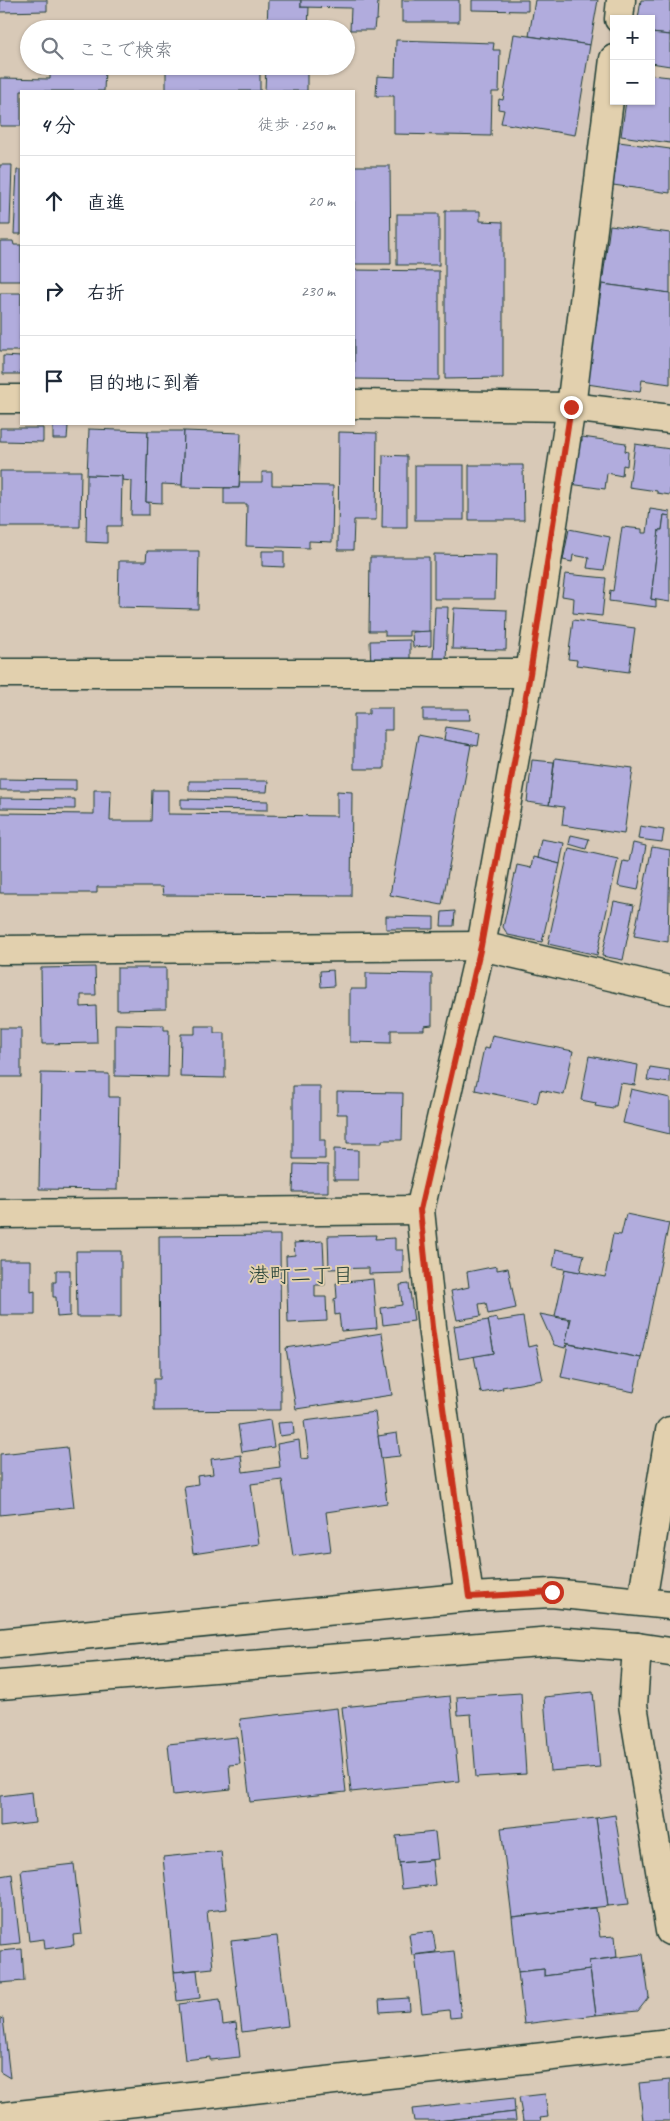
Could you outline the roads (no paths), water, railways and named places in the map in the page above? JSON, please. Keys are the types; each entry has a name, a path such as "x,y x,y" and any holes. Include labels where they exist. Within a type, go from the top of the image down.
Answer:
{"street":[{"path":"619,15 621,0"},
{"path":"469,1597 432,1327 420,1210 481,946 530,674 571,407 614,60"},
{"path":"0,399 20,399"},
{"path":"355,404 571,407 670,418"},
{"path":"0,673 530,674"},
{"path":"0,950 481,946 670,990"},
{"path":"0,1214 420,1210"},
{"path":"642,1601 670,1431"},
{"path":"0,1642 469,1597 552,1592 670,1605"},
{"path":"0,1685 553,1641 637,1647 670,1652"},
{"path":"637,1647 633,1705 670,1931"},
{"path":"0,2117 670,2043"}],"district":[{"name":"港町二丁目","path":"301,1275"}]}
